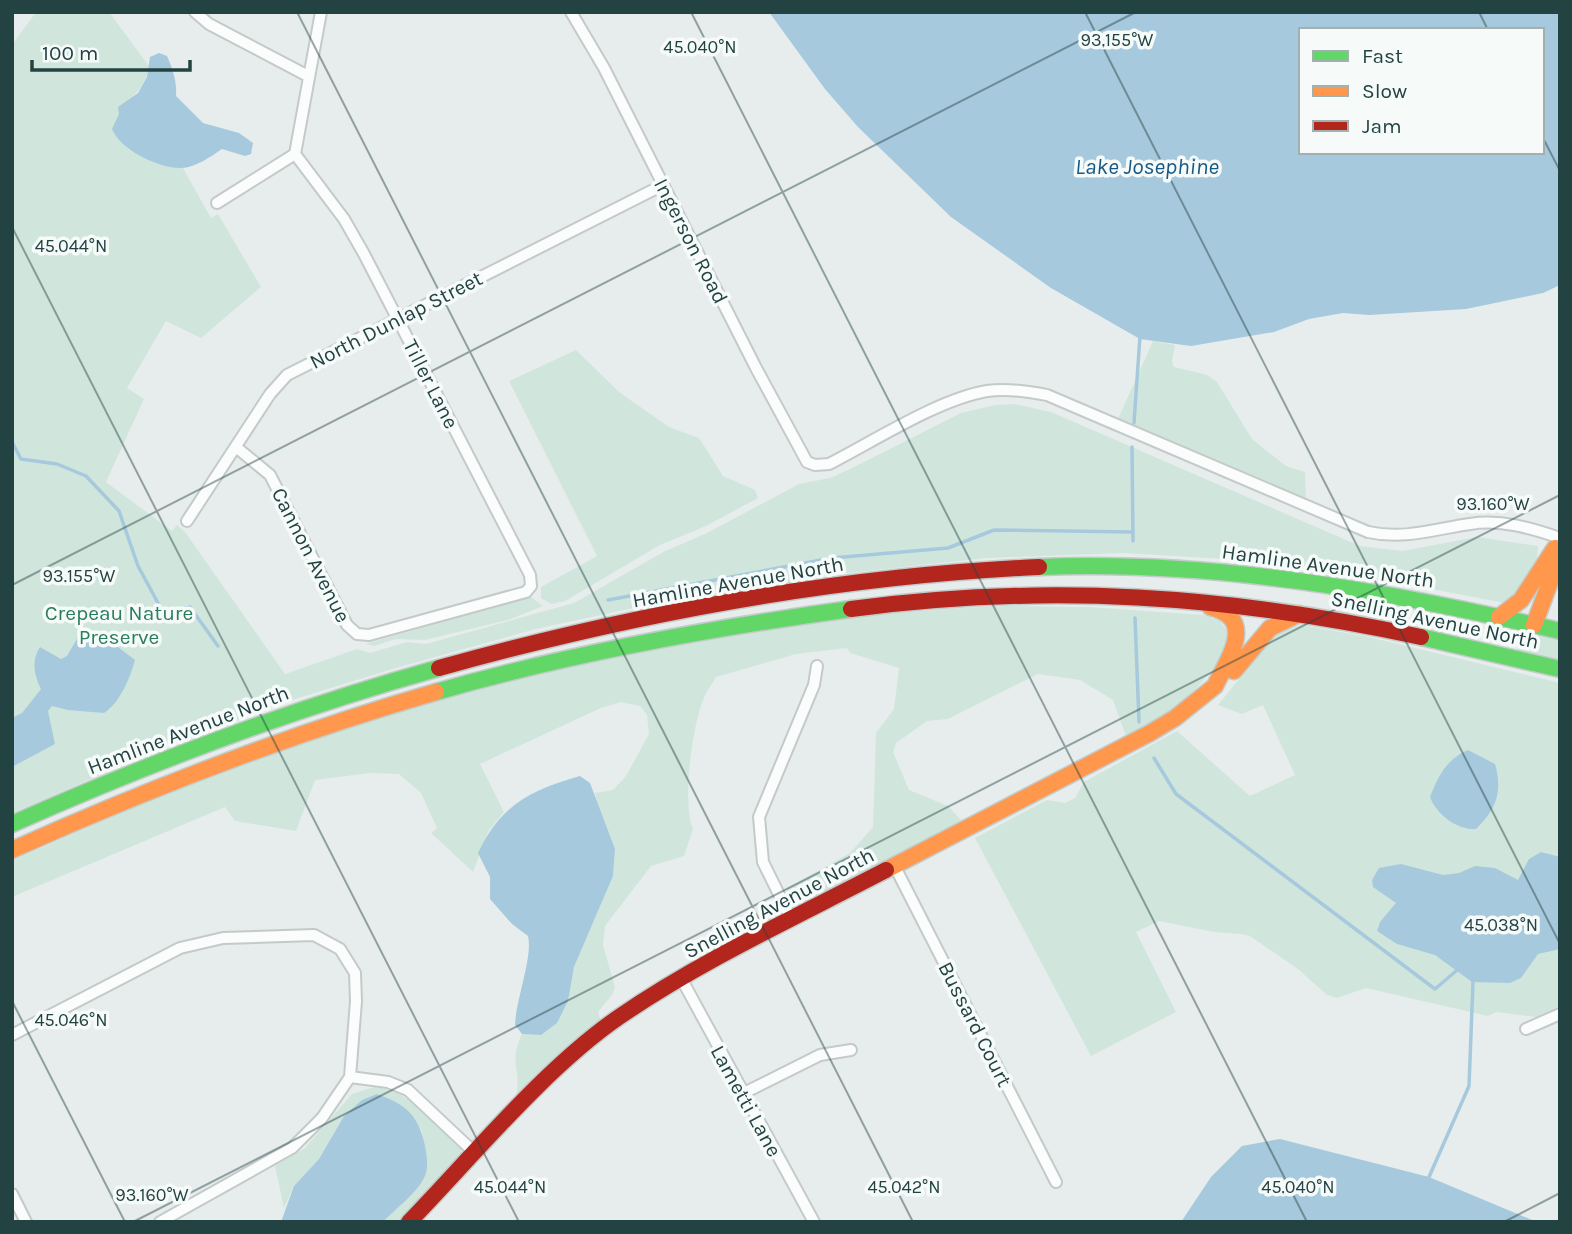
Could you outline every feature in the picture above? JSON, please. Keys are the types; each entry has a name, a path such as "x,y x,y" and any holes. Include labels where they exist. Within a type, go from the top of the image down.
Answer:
{"main road":[{"path":"1499,617 1525,598 1544,558 1558,542"},
{"path":"1534,625 1556,565 1558,542"},
{"name":"Hamline Avenue North","path":"12,824 229,734 328,700 432,669 629,622 863,582 990,568 1167,567 1291,578 1402,596 1499,617"},
{"name":"Hamline Avenue North","path":"12,850 159,785 315,728 450,687 583,654 729,626 879,604 993,595 1138,596 1301,614"},
{"path":"1138,596 1216,608 1231,617 1238,630 1236,645 1215,686"},
{"name":"Snelling Avenue North","path":"409,1222 571,1057 618,1018 681,978 1175,718 1233,674 1266,629 1280,618 1301,614 1364,624 1560,669"},
{"name":"Snelling Avenue North","path":"1499,617 1560,631"}],"street":[{"path":"195,12 209,24 308,76"},
{"path":"217,203 295,154 321,12"},
{"name":"Ingerson Road","path":"574,13 800,454 814,465"},
{"name":"Tiller Lane","path":"295,154 344,219 530,575 531,586 526,592 369,635 357,634"},
{"name":"North Dunlap Street","path":"187,521 270,394 287,375 663,186"},
{"name":"Hamline Avenue North","path":"814,465 829,464 963,397 989,391 1028,391 1047,395 1368,532 1404,536 1470,524 1497,523 1521,526 1558,542"},
{"name":"Cannon Avenue","path":"236,447 270,475 347,625 357,634"},
{"path":"791,919 763,862 759,817 814,685 817,666"},
{"name":"Bussard Court","path":"894,865 1056,1182"},
{"path":"12,1035 180,948 223,938 314,935 340,948 355,972 356,1001 350,1077 322,1118 292,1148 160,1222"},
{"name":"Lametti Lane","path":"681,978 814,1222"},
{"path":"1527,1029 1560,1014"},
{"path":"742,1094 820,1055 851,1050"},
{"path":"350,1077 388,1082 408,1090 476,1154"},
{"path":"12,1194 26,1222"}],"green space":[{"name":"Crepeau Nature Preserve","path":"36,12 109,12 149,66 141,87 121,113 117,138 153,161 183,168 211,218 218,214 261,287 201,338 166,321 127,388 144,399 106,482 172,531 177,525 185,532 285,674 357,649 370,653 407,642 426,644 574,603 665,551 705,534 799,484 830,478 961,413 995,405 1015,404 1051,412 1360,546 1402,551 1477,537 1538,546 1536,562 1523,585 1505,603 1347,573 1243,560 1123,553 987,558 838,574 643,606 536,629 292,700 178,741 12,813 12,45"},
{"path":"1153,341 1175,345 1172,361 1174,367 1207,375 1217,382 1252,439 1286,466 1305,472 1306,500 1118,419"},
{"path":"576,350 619,392 669,427 699,438 723,476 755,490 758,498 706,526 660,545 565,601 551,604 541,598 541,587 597,556 509,381"},
{"path":"531,597 543,606 508,620 425,640 396,639 374,646 365,644"},
{"path":"1008,606 1089,607 1203,615 1220,621 1233,640 1212,671 1187,697 1127,739 1113,700 1080,680 1038,674 948,719 927,721 896,743 893,752 909,790 948,806 962,821 796,905 788,898 787,888 850,853 873,827 876,733 894,709 899,668 850,653 847,648 796,654 716,677 703,700 695,728 688,784 693,829 684,856 651,866 605,926 603,945 615,987 598,1012 601,1021 561,1054 516,1098 516,1052 522,1034 541,1035 568,1001 574,967 613,876 615,849 600,816 595,793 613,790 626,776 649,734 647,715 640,706 621,702 601,708 480,764 504,812 488,832 473,872 431,833 437,828 421,793 399,774 370,773 315,780 296,831 235,821 225,807 12,897 12,861 196,782 391,715 492,686 699,640 906,612"},
{"path":"1301,625 1369,637 1560,683 1560,1006 1536,1017 1497,1012 1488,1016 1366,988 1337,998 1327,995 1298,969 1250,936 1159,921 1136,932 1176,1012 1091,1056 975,838 1047,800 1065,803 1075,798 1084,782 1177,731 1250,796 1295,775 1263,705 1242,714 1218,705 1277,632"},
{"path":"1522,631 1560,640 1560,661 1517,651"},
{"path":"374,1087 400,1094 422,1110 461,1149 460,1158 397,1222 383,1222 414,1190 424,1173 421,1129 344,1116 319,1159 294,1186 284,1208 275,1166 305,1148 352,1094"}],"water":[{"name":"Lake Josephine","path":"769,12 1560,12 1560,285 1543,293 1466,309 1369,315 1343,313 1309,319 1274,332 1191,346 1140,339 1051,288 951,217 858,127 825,89"},
{"path":"159,53 167,56 173,71 176,96 203,123 239,133 253,143 251,154 245,156 222,149 192,166 173,167 142,157 116,137 112,129 119,114 118,107 138,93 147,77 150,57"},
{"path":"90,631 102,635 135,660 124,690 104,713 52,706 48,711 55,744 12,767 12,718 22,713 41,689 34,668 40,647 61,659 67,656 81,632"},
{"path":"1468,750 1495,764 1498,783 1493,807 1476,829 1462,827 1448,820 1437,810 1430,797 1448,764"},
{"path":"580,776 590,783 615,849 613,876 574,967 568,1001 557,1023 541,1035 522,1034 515,1025 528,955 528,936 512,924 490,899 490,877 478,853 496,823 518,802 546,787"},
{"path":"1541,852 1560,857 1560,949 1538,954 1521,978 1510,983 1472,982 1435,955 1397,944 1377,931 1380,922 1396,903 1373,887 1372,880 1379,868 1401,864 1443,875 1459,873 1475,866 1495,868 1518,880 1529,859"},
{"path":"377,1094 410,1112 422,1136 427,1162 426,1174 411,1196 383,1222 281,1222 294,1186 319,1159 344,1116 362,1100"},
{"path":"1280,1139 1429,1177 1537,1222 1181,1222 1211,1177 1242,1146"}],"waterway":[{"path":"1134,423 1140,336"},
{"path":"12,442 21,459 57,464 86,476 119,511 138,566 165,616 190,607 218,646"},
{"path":"1132,447 1133,541"},
{"path":"608,600 832,558 948,548 994,530 1133,532"},
{"path":"1135,618 1139,722"},
{"path":"1154,758 1176,794 1435,989 1456,971"},
{"path":"1429,1177 1469,1086 1473,982"}],"traffic: fast":[{"path":"1039,567 1171,568 1301,581 1431,603 1560,631"},
{"path":"436,692 539,665 642,643 851,609"},
{"path":"1421,637 1560,669"},
{"path":"12,824 222,738 439,668"}],"traffic: slow":[{"path":"1499,617 1521,600 1555,548"},
{"path":"1534,625 1556,566 1555,548"},
{"path":"1210,607 1233,620 1236,630 1232,651 1215,686"},
{"path":"1234,671 1270,628 1299,614"},
{"path":"886,870 1150,733 1175,718 1215,686"},
{"path":"12,850 116,805 274,744 436,692"}],"traffic: jam":[{"path":"439,668 586,631 736,601 887,579 1039,567"},
{"path":"851,609 996,596 1138,598 1278,611 1421,637"},
{"path":"409,1222 537,1087 564,1061 619,1017 716,958 886,870"}]}
